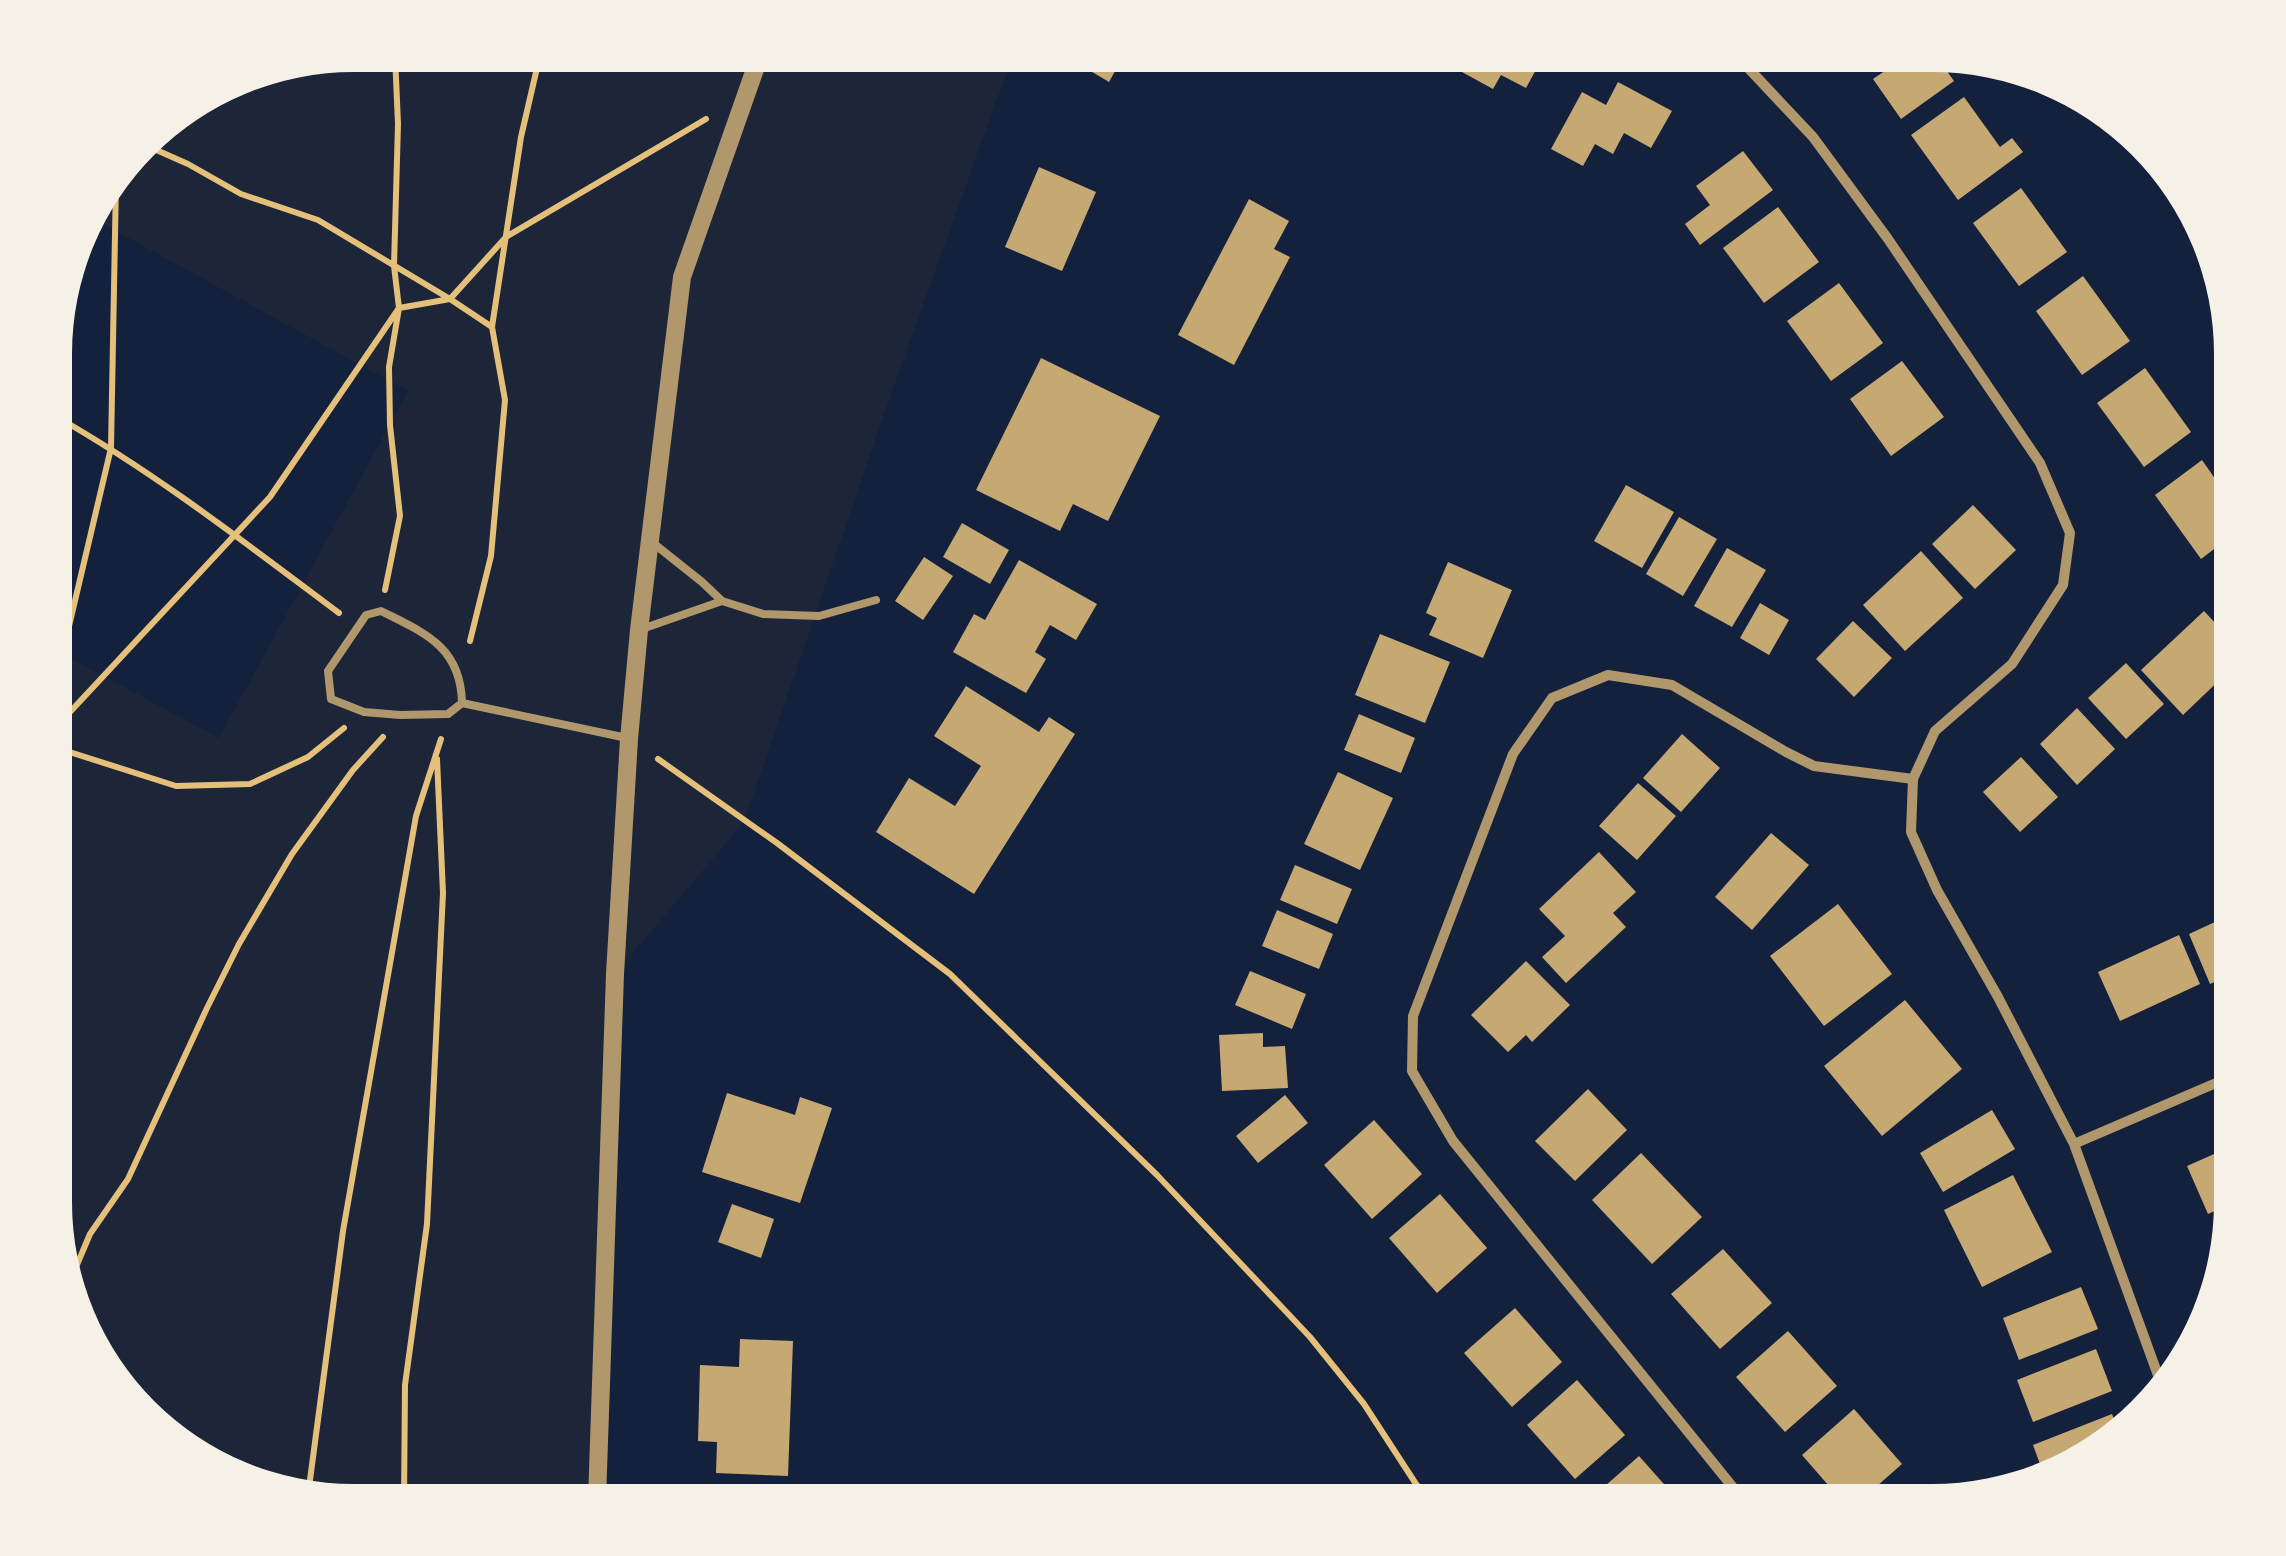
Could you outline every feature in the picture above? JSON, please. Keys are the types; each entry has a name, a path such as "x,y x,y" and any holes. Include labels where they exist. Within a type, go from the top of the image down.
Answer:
{"street":[{"path":"597,1484 615,974 639,630 682,277 754,72"},
{"path":"1753,72 1813,137 1888,239 2040,463 2070,533 2064,584 2012,664 1935,732 1913,779 1911,832 1937,890 2074,1144 2156,1370"},
{"path":"1730,1483 1452,1140 1412,1071 1414,1016 1514,754 1552,698 1608,675 1672,685 1814,766 1913,779"},
{"path":"2074,1144 2213,1084"}],"lane":[{"path":"650,541 722,602 763,614 819,616 876,600"},
{"path":"639,630 722,602"},
{"path":"462,703 461,681 445,652 427,633 381,611 366,614 328,671 331,699 364,712 448,714 462,703 629,738"}],"path":[{"path":"381,611 400,516 388,367 399,308 394,266 396,72"},
{"path":"461,681 491,556 505,400 492,327 521,137 536,72"},
{"path":"72,711 270,497 399,308 450,299 506,237 746,96"},
{"path":"160,152 240,194 318,220 492,327"},
{"path":"72,617 111,448 116,205"},
{"path":"72,425 111,448 358,627"},
{"path":"72,753 176,786 250,784 308,757 364,712"},
{"path":"310,1479 343,1230 416,816 448,714"},
{"path":"79,1260 90,1234 128,1178 206,1008 292,854 353,770 400,715"},
{"path":"629,738 778,842 950,974 1156,1175 1310,1337 1364,1404 1416,1483"},
{"path":"404,1484 405,1385 427,1224 444,893 436,752"}],"shaded area":[{"path":"1008,72 891,394 744,822 615,974 598,1484 336,1483 264,1469 230,1454 198,1436 155,1401 120,1358 94,1309 75,1238 72,659 219,738 408,391 105,225 120,198 169,143 214,110 264,87 318,75"}],"building":[{"path":"1092,72 1115,72 1109,82"},
{"path":"1462,72 1535,72 1526,88 1501,75 1493,89"},
{"path":"1883,72 1931,72 1949,73 1954,81 1901,119 1873,79"},
{"path":"1618,82 1672,111 1651,148 1624,133 1613,154 1595,144 1583,166 1551,149 1582,92 1606,105"},
{"path":"1964,97 2000,147 2012,138 2023,152 1958,200 1911,135"},
{"path":"1743,151 1773,190 1700,245 1685,224 1710,205 1696,186"},
{"path":"1039,167 1096,192 1062,271 1005,247"},
{"path":"2021,188 2067,252 2019,286 1973,223"},
{"path":"1249,199 1289,221 1274,249 1290,257 1234,365 1178,335"},
{"path":"1778,207 1819,262 1764,303 1723,248"},
{"path":"2083,276 2130,341 2082,375 2036,311"},
{"path":"1839,283 1883,343 1831,381 1787,321"},
{"path":"1041,358 1160,416 1108,521 1073,504 1060,531 976,490"},
{"path":"1902,361 1944,417 1891,456 1850,399"},
{"path":"2145,368 2191,432 2144,467 2097,403"},
{"path":"2202,460 2213,476 2213,550 2201,559 2155,495"},
{"path":"1626,485 1674,512 1642,568 1594,541"},
{"path":"1973,505 2016,550 1975,589 1932,544"},
{"path":"1679,517 1717,539 1683,596 1646,574"},
{"path":"962,523 1009,550 990,584 943,557"},
{"path":"1727,548 1766,570 1732,627 1694,606"},
{"path":"1921,551 1963,598 1905,651 1863,605"},
{"path":"924,557 953,576 923,620 895,601"},
{"path":"1019,560 1097,604 1076,640 1050,625 1035,652 1046,659 1026,693 953,652 974,614 985,620"},
{"path":"1448,562 1512,590 1483,658 1429,635 1437,618 1426,613"},
{"path":"1760,603 1789,620 1769,655 1740,638"},
{"path":"2204,611 2213,621 2213,686 2183,715 2141,670"},
{"path":"1853,621 1892,658 1854,697 1816,659"},
{"path":"1380,634 1450,662 1425,723 1355,695"},
{"path":"2126,663 2164,704 2126,739 2088,698"},
{"path":"966,686 1039,732 1049,717 1075,734 974,894 876,832 909,778 955,806 981,766 934,736"},
{"path":"2077,708 2115,749 2077,785 2040,744"},
{"path":"1359,714 1415,738 1401,773 1344,750"},
{"path":"1682,734 1720,768 1681,812 1643,778"},
{"path":"2021,757 2058,797 2020,832 1983,792"},
{"path":"1338,772 1393,798 1360,870 1304,844"},
{"path":"1638,783 1676,816 1637,860 1599,826"},
{"path":"1771,833 1809,865 1752,930 1715,897"},
{"path":"1599,852 1636,892 1613,913 1626,927 1566,983 1542,957 1565,936 1539,909"},
{"path":"1295,865 1352,889 1337,924 1280,900"},
{"path":"1838,904 1892,974 1824,1026 1770,956"},
{"path":"1277,910 1333,934 1319,969 1262,946"},
{"path":"2213,923 2213,983 2210,984 2189,934"},
{"path":"2179,935 2200,984 2120,1021 2098,972"},
{"path":"1526,961 1570,1005 1532,1042 1526,1035 1508,1052 1471,1015"},
{"path":"1250,971 1306,994 1292,1029 1235,1005"},
{"path":"1905,1000 1962,1069 1882,1136 1824,1066"},
{"path":"1263,1033 1263,1047 1285,1046 1288,1088 1222,1091 1219,1035"},
{"path":"1588,1089 1627,1130 1575,1181 1535,1141"},
{"path":"727,1093 795,1115 800,1097 832,1108 800,1203 702,1172"},
{"path":"1285,1095 1308,1123 1258,1163 1236,1136"},
{"path":"1992,1110 2015,1149 1943,1192 1920,1153"},
{"path":"1374,1120 1422,1174 1372,1219 1324,1165"},
{"path":"1641,1153 1702,1217 1652,1264 1592,1200"},
{"path":"2213,1155 2213,1212 2208,1214 2187,1166"},
{"path":"2013,1175 2052,1252 1982,1287 1944,1210"},
{"path":"1440,1194 1487,1248 1437,1293 1389,1238"},
{"path":"732,1204 774,1219 761,1258 718,1242"},
{"path":"1723,1249 1772,1303 1720,1349 1671,1294"},
{"path":"2081,1287 2098,1329 2019,1360 2003,1318"},
{"path":"1515,1308 1562,1362 1512,1407 1464,1353"},
{"path":"1788,1331 1837,1386 1785,1432 1736,1377"},
{"path":"740,1339 793,1341 788,1476 716,1473 717,1442 698,1441 700,1365 739,1367"},
{"path":"2096,1349 2112,1391 2033,1422 2017,1380"},
{"path":"1577,1380 1625,1435 1575,1479 1527,1425"},
{"path":"1854,1409 1902,1464 1880,1483 1826,1483 1802,1455"},
{"path":"2113,1416 2072,1446 2039,1462 2033,1445"},
{"path":"1639,1456 1663,1483 1608,1483"}]}
